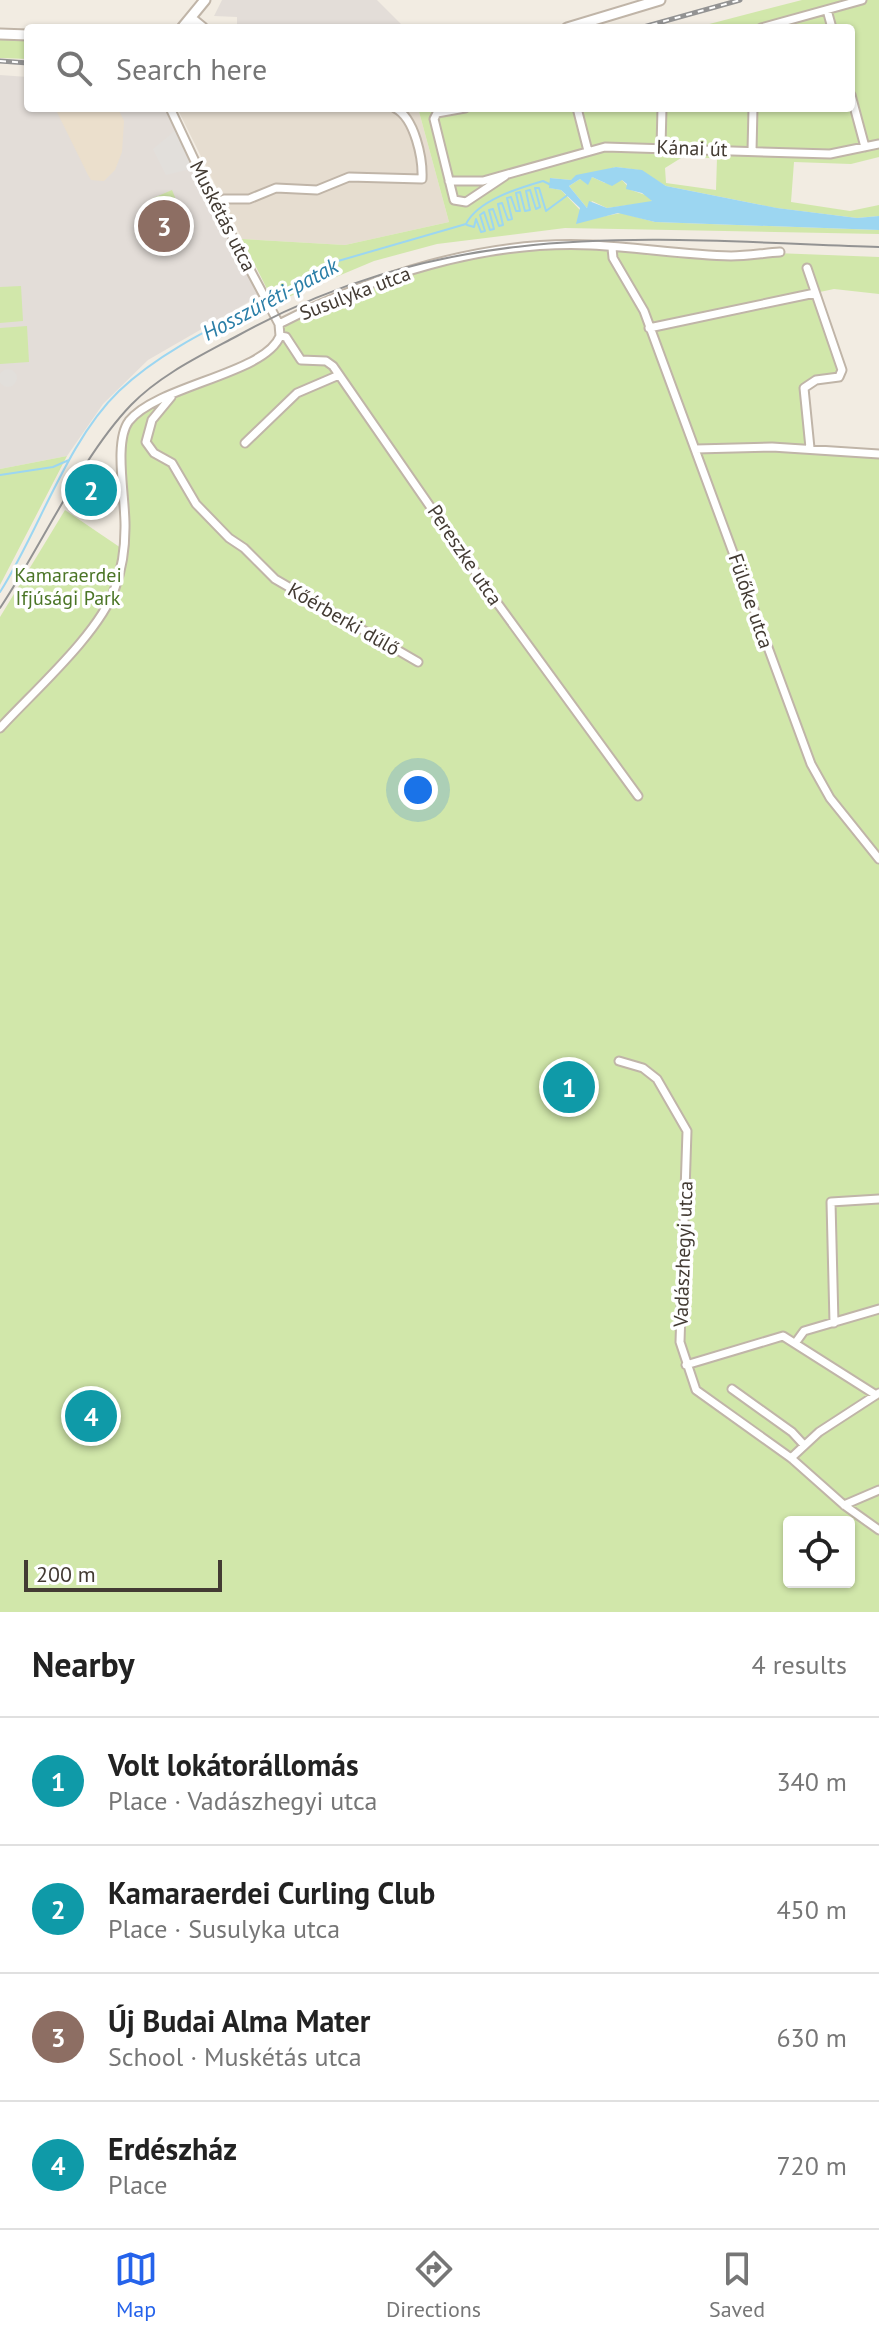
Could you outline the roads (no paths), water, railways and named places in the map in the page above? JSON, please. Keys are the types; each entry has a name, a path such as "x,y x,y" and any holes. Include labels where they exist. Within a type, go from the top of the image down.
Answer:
{"street":[{"path":"186,24 205,0"},
{"path":"580,24 660,0"},
{"path":"776,24 862,0"},
{"path":"827,10 831,24"},
{"path":"192,19 198,24"},
{"path":"0,34 24,35"},
{"path":"855,110 865,147"},
{"name":"Muskétás utca","path":"172,112 215,204 279,324"},
{"path":"215,204 224,199 249,199 276,188 324,188 349,177 422,179 411,128 400,112"},
{"path":"443,112 437,113 434,119 449,181"},
{"path":"578,112 588,151"},
{"path":"661,147 662,112"},
{"path":"752,151 753,112"},
{"name":"Kánai út","path":"507,174 466,202 454,200 449,181 483,181 507,174 588,151 620,146 830,154 879,144"},
{"name":"Susulyka utca","path":"0,728 92,628 111,598 121,568 125,529 122,433 139,412 266,353 280,336 279,324 384,278 449,261 547,247 736,256 780,252"},
{"name":"Fülőke utca","path":"612,248 613,258 644,311 811,764 830,798 879,859"},
{"path":"807,268 842,373 834,378 816,380 804,388 810,448"},
{"path":"649,328 815,293"},
{"path":"245,443 297,393 339,375 326,361 301,360 286,337 280,336"},
{"name":"Pereszke utca","path":"339,375 490,593 638,796"},
{"name":"Kőérberki dűlő","path":"172,395 152,420 146,442 154,453 172,463 196,504 229,538 297,595 418,662"},
{"path":"696,449 810,448 879,454"},
{"name":"Vadászhegyi utca","path":"619,1061 643,1068 657,1079 687,1131 680,1335 686,1365 700,1395 791,1458 844,1505 879,1530"},
{"path":"834,1323 831,1202 879,1199"},
{"path":"796,1342 804,1331 879,1309"},
{"path":"686,1365 777,1336 796,1342 807,1354 877,1394 804,1445 791,1458"},
{"path":"732,1389 792,1432 804,1445"},
{"path":"844,1505 879,1490"}],"water":[{"path":"616,167 642,170 666,186 777,208 857,218 879,216 879,230 655,222 618,213 576,224 580,208 561,190 549,188 550,178 571,180 576,175","holes":["592,177 612,186 622,180 627,184 626,189 642,193 652,201 607,208 589,201 587,208 569,186 580,179 588,185"]}],"waterway":[{"name":"Hosszúréti-patak","path":"270,299 338,261 466,224 480,208 500,196 543,181 551,185"},
{"path":"467,225 474,227 476,219 481,232 485,231 480,215 484,212 490,230 494,229 489,210 493,209 499,226 503,225 498,204 502,203 508,220 512,219 507,198 511,197 516,211 520,211 516,193 520,192 525,211 530,210 526,191 530,190 536,209 540,207 535,188 539,188 546,211 569,194"},
{"name":"Hosszúréti-patak","path":"0,592 69,460 101,411 119,391 170,352 265,301"},
{"path":"0,475 53,467 69,460"}],"tram line":[{"path":"0,608 95,450 142,394 195,359 317,297 396,270 473,253 551,244 629,240 879,247"}],"railway":[{"path":"654,24 740,0"},
{"path":"0,61 24,63"}],"place":[{"name":"Új Budai Alma Mater","path":"164,226"},
{"name":"Kamaraerdei Curling Club","path":"91,490"},
{"name":"Volt lokátorállomás","path":"569,1087"},
{"name":"Erdészház","path":"91,1416"}],"park label":[{"name":"Kamaraerdei Ifjúsági Park","path":"68,586"}]}
